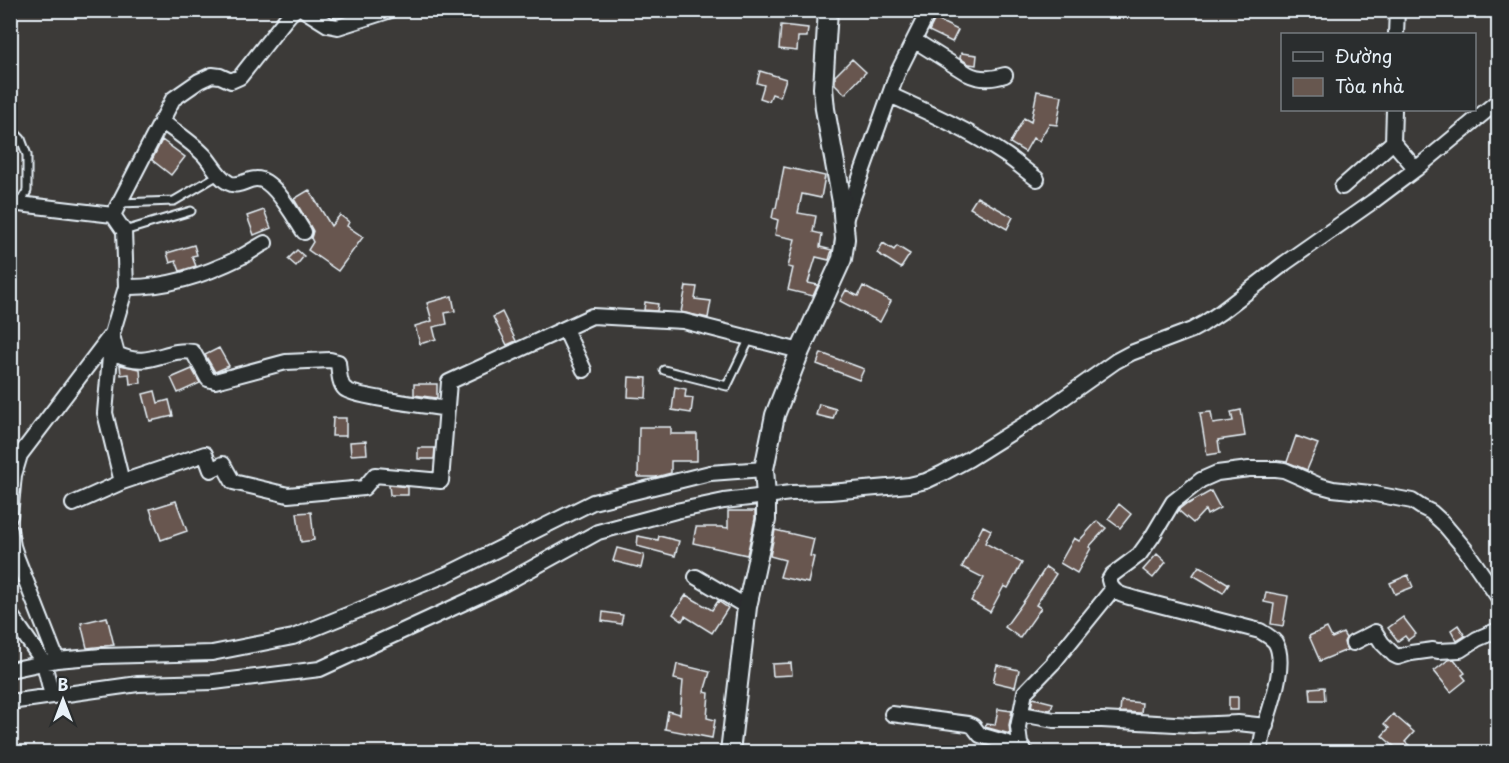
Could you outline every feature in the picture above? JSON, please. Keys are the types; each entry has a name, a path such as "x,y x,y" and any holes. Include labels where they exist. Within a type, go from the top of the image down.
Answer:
{"street":[{"path":"122,482 105,413 112,334 126,287 124,231 117,209 173,99 212,75 231,81 240,77 295,10"},
{"path":"304,10 328,25 338,27 391,10"},
{"path":"730,753 747,607 766,520 765,483 776,415 800,351 842,259 845,239 845,222 823,88 828,10"},
{"path":"845,222 897,74 929,10"},
{"path":"1396,33 1397,10"},
{"path":"914,40 976,78 996,78 1005,75"},
{"path":"890,95 970,133 1037,179"},
{"path":"10,670 51,661 102,656 212,653 294,637 448,574 593,502 711,473 765,483 791,493 899,486 926,481 969,459 1038,416 1116,361 1203,324 1416,169 1498,101"},
{"path":"1394,111 1393,142 1416,169"},
{"path":"161,121 193,144 228,183 234,185 256,179 267,183 283,199 304,232"},
{"path":"1342,187 1393,142"},
{"path":"15,205 117,209"},
{"path":"126,287 154,286 186,279 219,267 265,243"},
{"path":"73,504 122,482 204,454 211,470 223,464 233,482 288,495 364,488 375,475 441,481 449,382 592,316 683,321 800,351"},
{"path":"565,328 584,370"},
{"path":"112,334 117,354 128,359 144,360 183,350 193,352 208,379 215,381 286,362 330,360 338,362 342,387 347,392 447,409"},
{"path":"10,516 14,465 112,334"},
{"path":"1260,753 1276,692 1279,666 1275,642 1260,631 1136,599 1112,590 1109,584 1110,579 1139,555 1173,502 1201,480 1217,473 1276,469 1333,489 1412,501 1431,512 1443,523 1465,549 1498,597"},
{"path":"10,702 138,684 214,682 320,669 498,586 598,532 724,501 765,483"},
{"path":"10,530 13,546 51,661 52,696"},
{"path":"696,577 747,607"},
{"path":"892,714 968,724 973,726 980,735 1022,748 1018,728 1025,692 1053,663 1112,590"},
{"path":"10,614 51,661"},
{"path":"1353,643 1375,632 1382,643 1398,657 1433,650 1461,650 1477,639 1498,630"},
{"path":"1021,714 1054,720 1193,725 1238,723 1266,726"}],"lane":[{"path":"10,128 21,139 27,155 27,191 15,205"},
{"path":"117,209 174,201 220,174"},
{"path":"124,231 191,212"},
{"path":"664,370 727,386 750,339"}],"building":[{"path":"935,19 958,30 952,42 929,31"},
{"path":"781,25 808,28 807,37 798,37 797,51 779,49"},
{"path":"961,53 977,55 976,65 969,64 960,58"},
{"path":"852,59 866,72 845,94 835,84 835,76"},
{"path":"760,71 786,79 780,97 772,94 769,101 760,98 764,85 757,83"},
{"path":"1037,91 1062,96 1057,125 1049,124 1039,141 1033,138 1025,152 1010,143 1024,118 1031,122"},
{"path":"162,140 185,157 171,175 152,160"},
{"path":"784,167 825,176 821,198 802,194 798,213 816,216 813,232 822,234 820,247 832,250 829,260 816,257 808,283 818,285 813,296 788,290 793,268 788,267 795,239 775,235 778,220 772,218"},
{"path":"309,190 331,226 340,215 349,222 347,226 363,237 338,271 308,250 313,242 311,238 313,231 294,199"},
{"path":"977,197 1013,217 1007,229 970,208"},
{"path":"264,210 271,228 254,235 247,216"},
{"path":"883,243 894,250 897,246 910,254 901,268 877,253"},
{"path":"194,245 197,255 192,256 196,266 180,271 176,261 170,263 167,253"},
{"path":"297,250 304,256 296,266 288,259"},
{"path":"686,286 697,287 695,299 711,301 708,318 681,312"},
{"path":"863,286 891,301 880,322 840,301 846,290 858,296"},
{"path":"452,296 455,311 445,313 447,324 433,327 436,339 420,344 415,326 432,321 427,303"},
{"path":"645,302 658,304 657,311 644,310"},
{"path":"502,312 516,341 507,345 493,317"},
{"path":"219,348 229,366 215,372 205,355"},
{"path":"821,353 864,369 859,380 817,364"},
{"path":"120,365 140,369 141,383 130,384 129,374 121,375"},
{"path":"192,369 200,383 178,393 171,378"},
{"path":"629,377 647,378 646,398 628,397"},
{"path":"414,384 437,384 437,398 414,395"},
{"path":"675,387 686,389 685,397 693,398 691,413 672,410"},
{"path":"155,391 158,403 169,400 173,416 150,421 143,394"},
{"path":"819,404 836,409 833,419 816,415"},
{"path":"1241,410 1245,436 1218,440 1220,453 1207,455 1200,413 1211,412 1213,424 1233,421 1231,412"},
{"path":"333,418 346,418 346,436 332,436"},
{"path":"639,427 671,427 671,434 697,434 697,461 671,461 671,473 656,477 638,477"},
{"path":"1296,436 1318,444 1307,470 1287,462"},
{"path":"366,441 367,454 351,455 350,442"},
{"path":"418,448 435,448 434,459 418,459"},
{"path":"389,485 408,487 408,495 390,495"},
{"path":"1211,491 1220,508 1207,515 1205,510 1193,523 1178,510 1187,503"},
{"path":"176,501 187,531 161,540 150,509"},
{"path":"1119,504 1131,514 1120,528 1108,519"},
{"path":"728,511 755,511 747,555 693,543 696,527 728,528"},
{"path":"311,512 314,540 301,542 297,513"},
{"path":"1097,521 1106,528 1089,547 1091,548 1077,573 1060,563 1074,538 1079,541"},
{"path":"983,526 991,530 985,543 1022,563 1008,588 1004,586 990,612 971,601 984,578 962,567"},
{"path":"775,530 814,539 810,556 814,557 808,583 780,577 785,560 770,556"},
{"path":"638,536 658,540 659,536 679,541 675,556 637,546"},
{"path":"617,548 644,555 641,568 613,561"},
{"path":"1157,554 1166,562 1153,578 1143,570"},
{"path":"1199,566 1229,584 1223,593 1193,575"},
{"path":"1046,567 1056,574 1036,605 1041,608 1020,638 1005,627"},
{"path":"1408,575 1413,587 1395,594 1390,583"},
{"path":"1266,592 1288,596 1283,626 1271,624 1274,604 1264,602"},
{"path":"686,595 712,610 718,601 728,608 712,633 685,616 682,621 673,614"},
{"path":"603,612 623,615 621,624 602,621"},
{"path":"107,617 114,645 87,648 81,623"},
{"path":"1403,617 1416,634 1408,640 1405,636 1398,641 1388,628"},
{"path":"1458,625 1465,636 1457,641 1451,630"},
{"path":"1327,628 1332,638 1343,633 1347,650 1320,661 1309,636"},
{"path":"1454,659 1465,673 1462,675 1466,680 1451,692 1434,671 1448,660"},
{"path":"791,663 792,675 773,676 772,664"},
{"path":"677,664 710,672 704,692 709,693 707,718 715,720 712,738 665,729 668,711 680,714 683,681 674,679"},
{"path":"997,665 1019,670 1015,687 993,682"},
{"path":"1324,687 1325,700 1311,700 1310,688"},
{"path":"1229,697 1238,697 1238,710 1229,710"},
{"path":"1033,698 1053,703 1051,710 1031,707"},
{"path":"1121,701 1142,703 1141,713 1120,712"},
{"path":"998,709 1012,711 1010,734 985,727 986,724 995,725"},
{"path":"1393,714 1414,732 1405,742 1409,745 1402,753 1382,736 1389,728 1384,724"}]}
